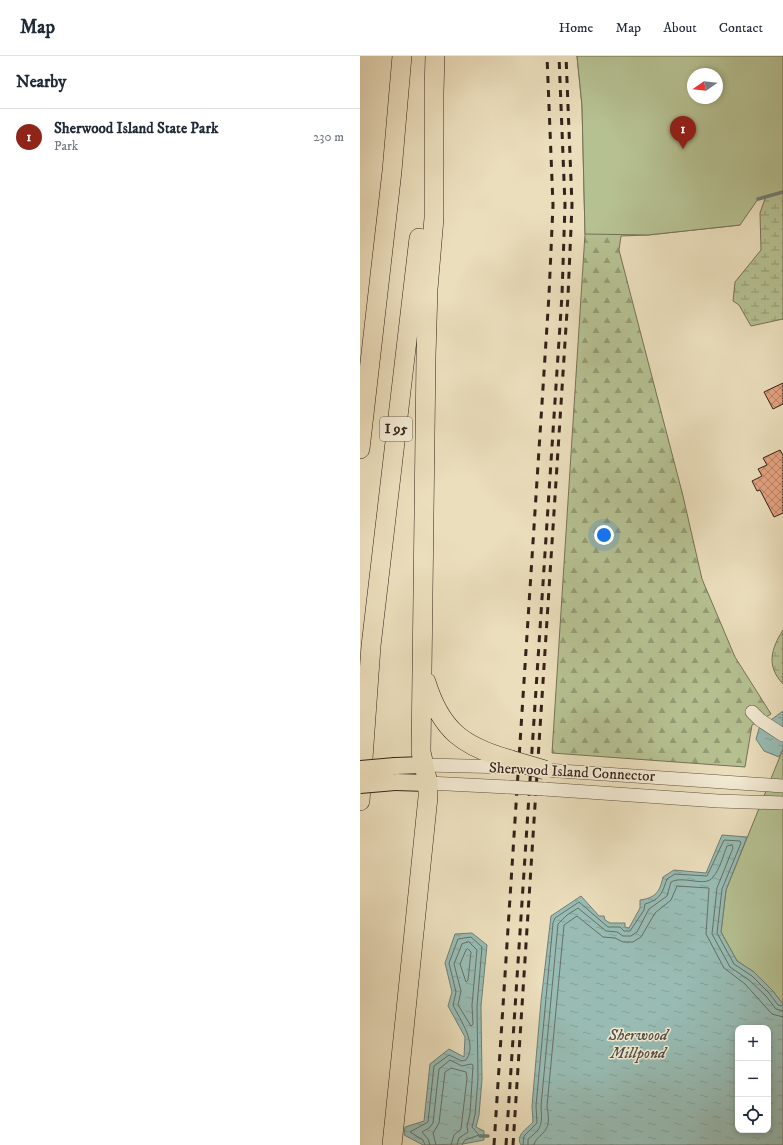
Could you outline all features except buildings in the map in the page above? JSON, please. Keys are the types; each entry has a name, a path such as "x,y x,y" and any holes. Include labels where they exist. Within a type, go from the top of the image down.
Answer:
{"highway":[{"name":"I 95","path":"360,449 400,90 402,56"},
{"name":"I 95","path":"360,801 371,646 424,195 435,56"},
{"path":"392,1145 427,816 426,774 422,752 426,356 428,289 434,218 434,80"},
{"path":"360,338 400,90"},
{"path":"423,672 436,708 449,727 474,748 511,764 545,770"}],"main road":[{"name":"Sherwood Island Connector","path":"360,769 395,766 426,774"},
{"name":"Sherwood Island Connector","path":"360,785 395,782 426,774"}],"street":[{"path":"752,712 760,720 783,735"},
{"name":"Sherwood Island Connector","path":"426,774 511,764"},
{"name":"Sherwood Island Connector","path":"545,770 783,786"},
{"name":"Sherwood Island Connector","path":"426,774 508,787 718,801 783,803"}],"green space":[{"path":"577,56 783,61 740,225 648,235 621,236 619,250 683,496 702,579 735,657 771,714 752,725 745,767 552,753 585,234 582,106"},
{"path":"577,56 783,56 783,192 758,199 740,225 648,235 585,234 582,106"},
{"path":"783,148 783,319 751,326 739,305 733,301 735,282 761,250 760,213"},
{"path":"783,630 783,684 774,671 772,657 773,651"},
{"path":"783,749 783,1004 772,990 754,972 737,961 721,932 726,890"}],"water":[{"path":"783,711 783,749 779,757 764,751 756,739 761,722 768,722"},
{"name":"Sherwood Millpond","path":"722,835 747,837 726,890 721,932 737,961 754,972 772,990 783,1004 783,1145 521,1145 521,1135 533,1122 532,1106 541,1001 551,916 581,896 599,916 604,916 605,920 610,923 625,923 625,927 629,928 640,908 640,900 654,896 659,890 663,877 674,870 706,873"},
{"path":"472,933 487,945 481,1006 482,1079 479,1115 476,1127 484,1131 484,1140 463,1144 423,1145 404,1135 405,1127 424,1121 430,1064 449,1049 464,1057 465,1037 448,1006 452,992 445,963 455,934"}],"waterway":[{"path":"758,199 783,192"},
{"path":"480,1136 488,1136"}],"railway":[{"path":"494,1145 549,295 553,205 547,56"},
{"path":"506,1145 562,295 565,205 559,56"},
{"path":"513,1145 568,296 572,205 566,56"}],"place":[{"name":"Sherwood Island State Park","path":"683,149"}]}
